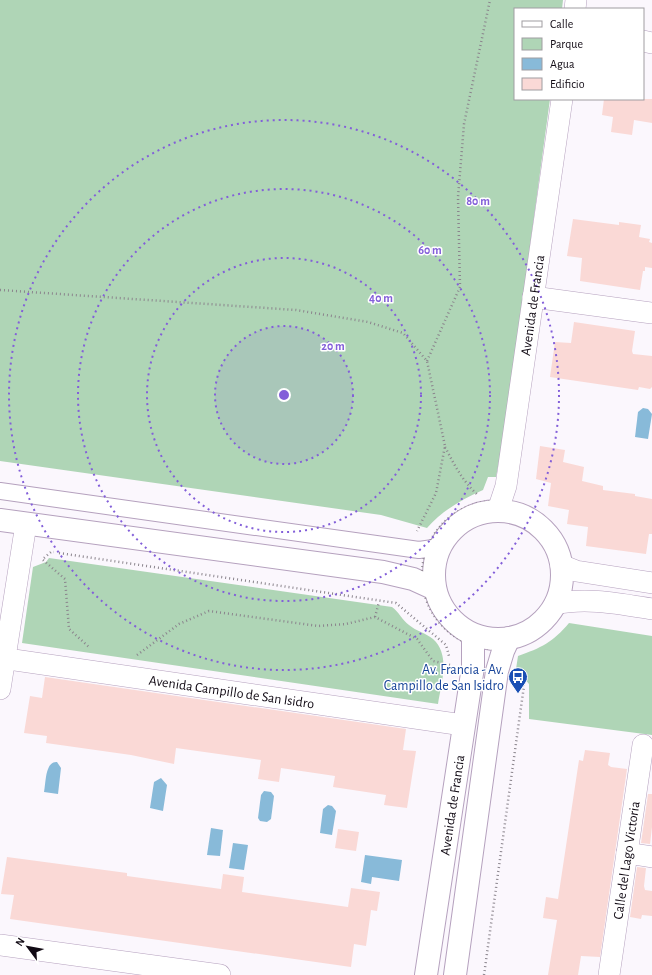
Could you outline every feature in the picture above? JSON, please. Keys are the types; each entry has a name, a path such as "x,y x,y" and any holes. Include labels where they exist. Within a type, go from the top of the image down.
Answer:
{"street":[{"name":"Avenida de Francia","path":"500,506 506,486 562,100"},
{"path":"533,297 652,313"},
{"path":"0,491 419,550 434,548 458,524 470,517 500,506 532,520 546,532 566,567 561,585 560,603 544,620 528,632 506,644 491,639 473,640 442,608 429,586 383,572 0,520"},
{"path":"0,689 2,658 26,524"},
{"path":"429,586 435,560 434,548"},
{"path":"566,567 652,583"},
{"path":"560,603 605,602 652,609"},
{"name":"Avenida de Francia","path":"426,975 473,667 473,640"},
{"name":"Avenida de Francia","path":"454,975 497,671 506,644"},
{"name":"Avenida Campillo de San Isidro","path":"2,658 463,725"},
{"name":"Calle del Lago Victoria","path":"609,975 643,745"},
{"path":"627,853 652,857"},
{"path":"0,945 220,975"}],"path":[{"path":"427,361 460,287 458,197 464,124 490,0"},
{"path":"0,290 296,310 368,322 403,333 427,361 445,446 460,476 480,497"},
{"path":"416,533 436,493 445,446"},
{"path":"478,503 500,506 519,504 544,518 554,528 563,542 568,554 566,567 569,589 560,603 557,617 544,632 526,643 506,644 492,649 473,640 452,634 435,617 425,595 429,586 423,562 434,548 436,532 448,519 462,510 478,503"},
{"path":"21,555 33,563 43,559 51,552 379,602 396,603 446,644 452,665 433,661 417,639 375,617 346,624 318,626 209,611 179,624 139,655 132,654"},
{"path":"21,555 37,553 65,579 69,629 87,647 94,648"},
{"path":"375,617 379,602"},
{"path":"484,975 524,686 513,675 497,671"}],"green space":[{"path":"0,0 563,0 562,8 514,8 514,100 550,100 505,431 496,477 488,477 483,490 453,506 439,516 427,528 381,515 0,461"},
{"path":"49,558 392,607 407,623 433,639 439,646 442,653 443,670 438,704 22,643 33,567 46,562"},
{"path":"569,623 652,636 652,735 529,719 529,684 516,669 518,656 546,644 558,635"}],"water":[{"path":"643,408 648,409 652,414 648,439 635,437 638,412"},
{"path":"57,762 61,768 58,794 44,792 48,769 50,765"},
{"path":"161,778 167,785 163,811 150,808 154,782"},
{"path":"264,791 271,792 274,796 271,819 267,822 260,821 258,818 261,795"},
{"path":"328,805 332,806 336,811 332,835 320,833 323,809"},
{"path":"211,828 223,830 220,856 207,855"},
{"path":"233,843 248,845 244,870 229,868"},
{"path":"365,855 402,860 399,881 372,877 371,884 361,882"}],"building":[{"path":"652,99 652,123 634,120 632,135 611,132 613,117 602,115 604,100"},
{"path":"573,219 619,225 619,222 641,225 639,237 650,239 649,242 652,243 652,268 645,267 640,290 580,281 582,258 567,256"},
{"path":"574,322 635,331 632,351 633,354 652,356 652,387 650,389 639,387 638,390 550,377 555,342 571,343"},
{"path":"540,446 565,450 563,462 584,467 582,481 603,486 603,490 635,494 635,496 652,499 652,534 649,534 646,554 586,546 588,527 567,524 569,510 548,506 551,483 536,479"},
{"path":"45,677 406,729 403,750 416,751 407,808 384,805 386,795 333,787 335,776 281,768 279,782 258,779 261,760 176,748 174,764 131,755 46,743 47,736 24,733 30,696 42,698"},
{"path":"585,750 610,753 608,765 611,767 627,769 600,957 581,956 578,975 548,975 557,920 543,918 546,897 558,899 579,760 583,761"},
{"path":"648,794 652,794 652,827 650,844 641,843"},
{"path":"338,829 359,832 356,851 335,848"},
{"path":"7,857 127,873 127,876 221,889 223,874 244,877 242,892 348,907 351,888 380,892 377,911 371,910 366,946 354,944 351,967 10,919 14,895 1,894"},
{"path":"637,867 646,868 645,890 652,891 652,916 642,915 641,919 630,917"}],"place":[{"name":"Av. Francia - Av. Campillo de San Isidro","path":"518,694"}]}
